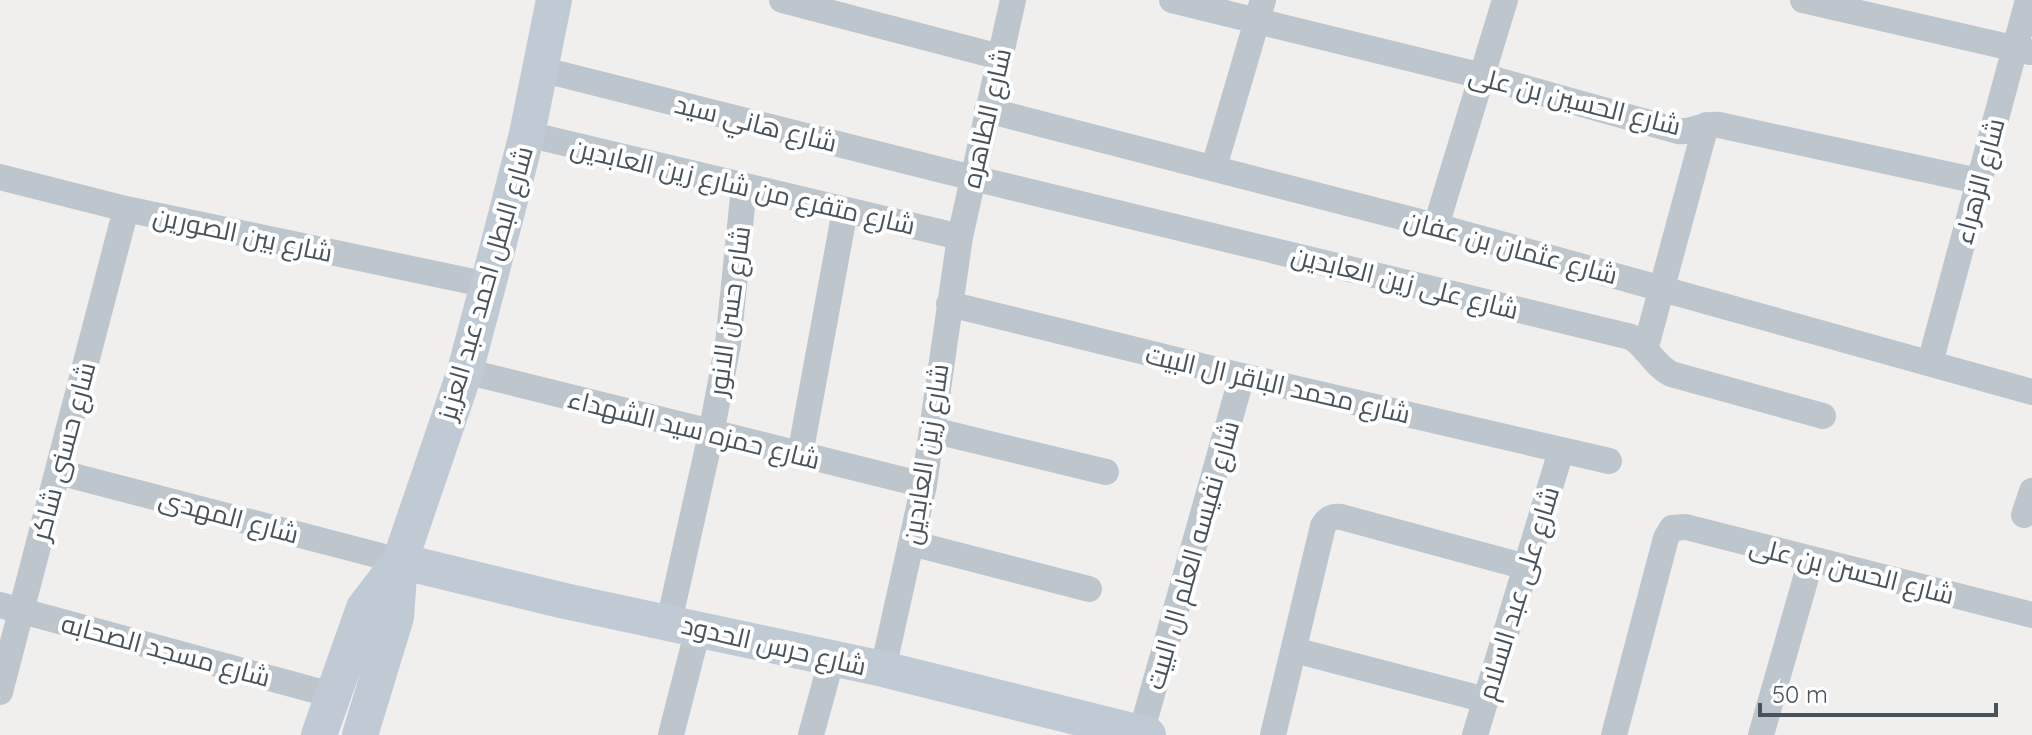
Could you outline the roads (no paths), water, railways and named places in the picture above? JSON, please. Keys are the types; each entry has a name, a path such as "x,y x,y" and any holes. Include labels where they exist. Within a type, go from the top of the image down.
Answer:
{"main road":[{"name":"شارع البطل احمد عبد العزيز","path":"360,735 396,617 400,561 465,371 488,285 527,134 554,0"},
{"name":"شارع البطل احمد عبد العزيز","path":"319,735 364,608 400,561"},
{"name":"شارع حرس الحدود","path":"400,561 565,601 883,669 1145,734"}],"street":[{"path":"782,0 1000,57"},
{"name":"شارع الطاهره","path":"960,237 1013,0"},
{"name":"شارع الحسين بن على","path":"1172,0 1260,11 1678,131 1719,125 1978,181"},
{"path":"1436,226 1505,0"},
{"name":"شارع الزهراء","path":"1930,363 1978,181 2023,50 2028,0"},
{"path":"1813,1 2023,50"},
{"path":"1214,167 1260,11"},
{"name":"شارع هاني سيد","path":"540,69 973,178"},
{"name":"شارع عثمان بن عفان","path":"987,110 1436,226 2032,392"},
{"path":"1645,350 1706,125"},
{"name":"شارع متفرع من شارع زين العابدين","path":"527,134 960,237"},
{"name":"شارع بين الصورين","path":"0,177 126,209 488,285"},
{"name":"شارع على زين العابدين","path":"973,178 1631,337 1671,374 1823,416"},
{"name":"شارع حسن الانور","path":"671,735 711,434 732,314 744,187"},
{"name":"شارع حسنى شاكر","path":"0,692 11,608 58,472 126,209"},
{"path":"800,455 845,210"},
{"name":"شارع زين العابدين","path":"883,669 924,485 960,237"},
{"name":"شارع محمد الباقر ال البيت","path":"949,304 1609,461"},
{"name":"شارع حمزه سيد الشهداء","path":"465,371 924,485"},
{"name":"شارع نفيسه العلم ال البيت","path":"1145,734 1242,376"},
{"path":"932,430 1106,472"},
{"name":"شارع على عبد السلام","path":"1475,735 1561,451"},
{"name":"شارع المهدى","path":"58,472 400,561"},
{"path":"1273,735 1323,526 1333,516 1526,567"},
{"name":"شارع الحسن بن على","path":"1614,735 1666,538 1672,528 1686,527 2032,615"},
{"path":"911,543 1089,589"},
{"path":"1761,735 1811,560"},
{"name":"شارع مسجد الصحابه","path":"11,608 332,695"},
{"path":"1294,650 1486,700"},
{"path":"811,735 832,658"}]}
